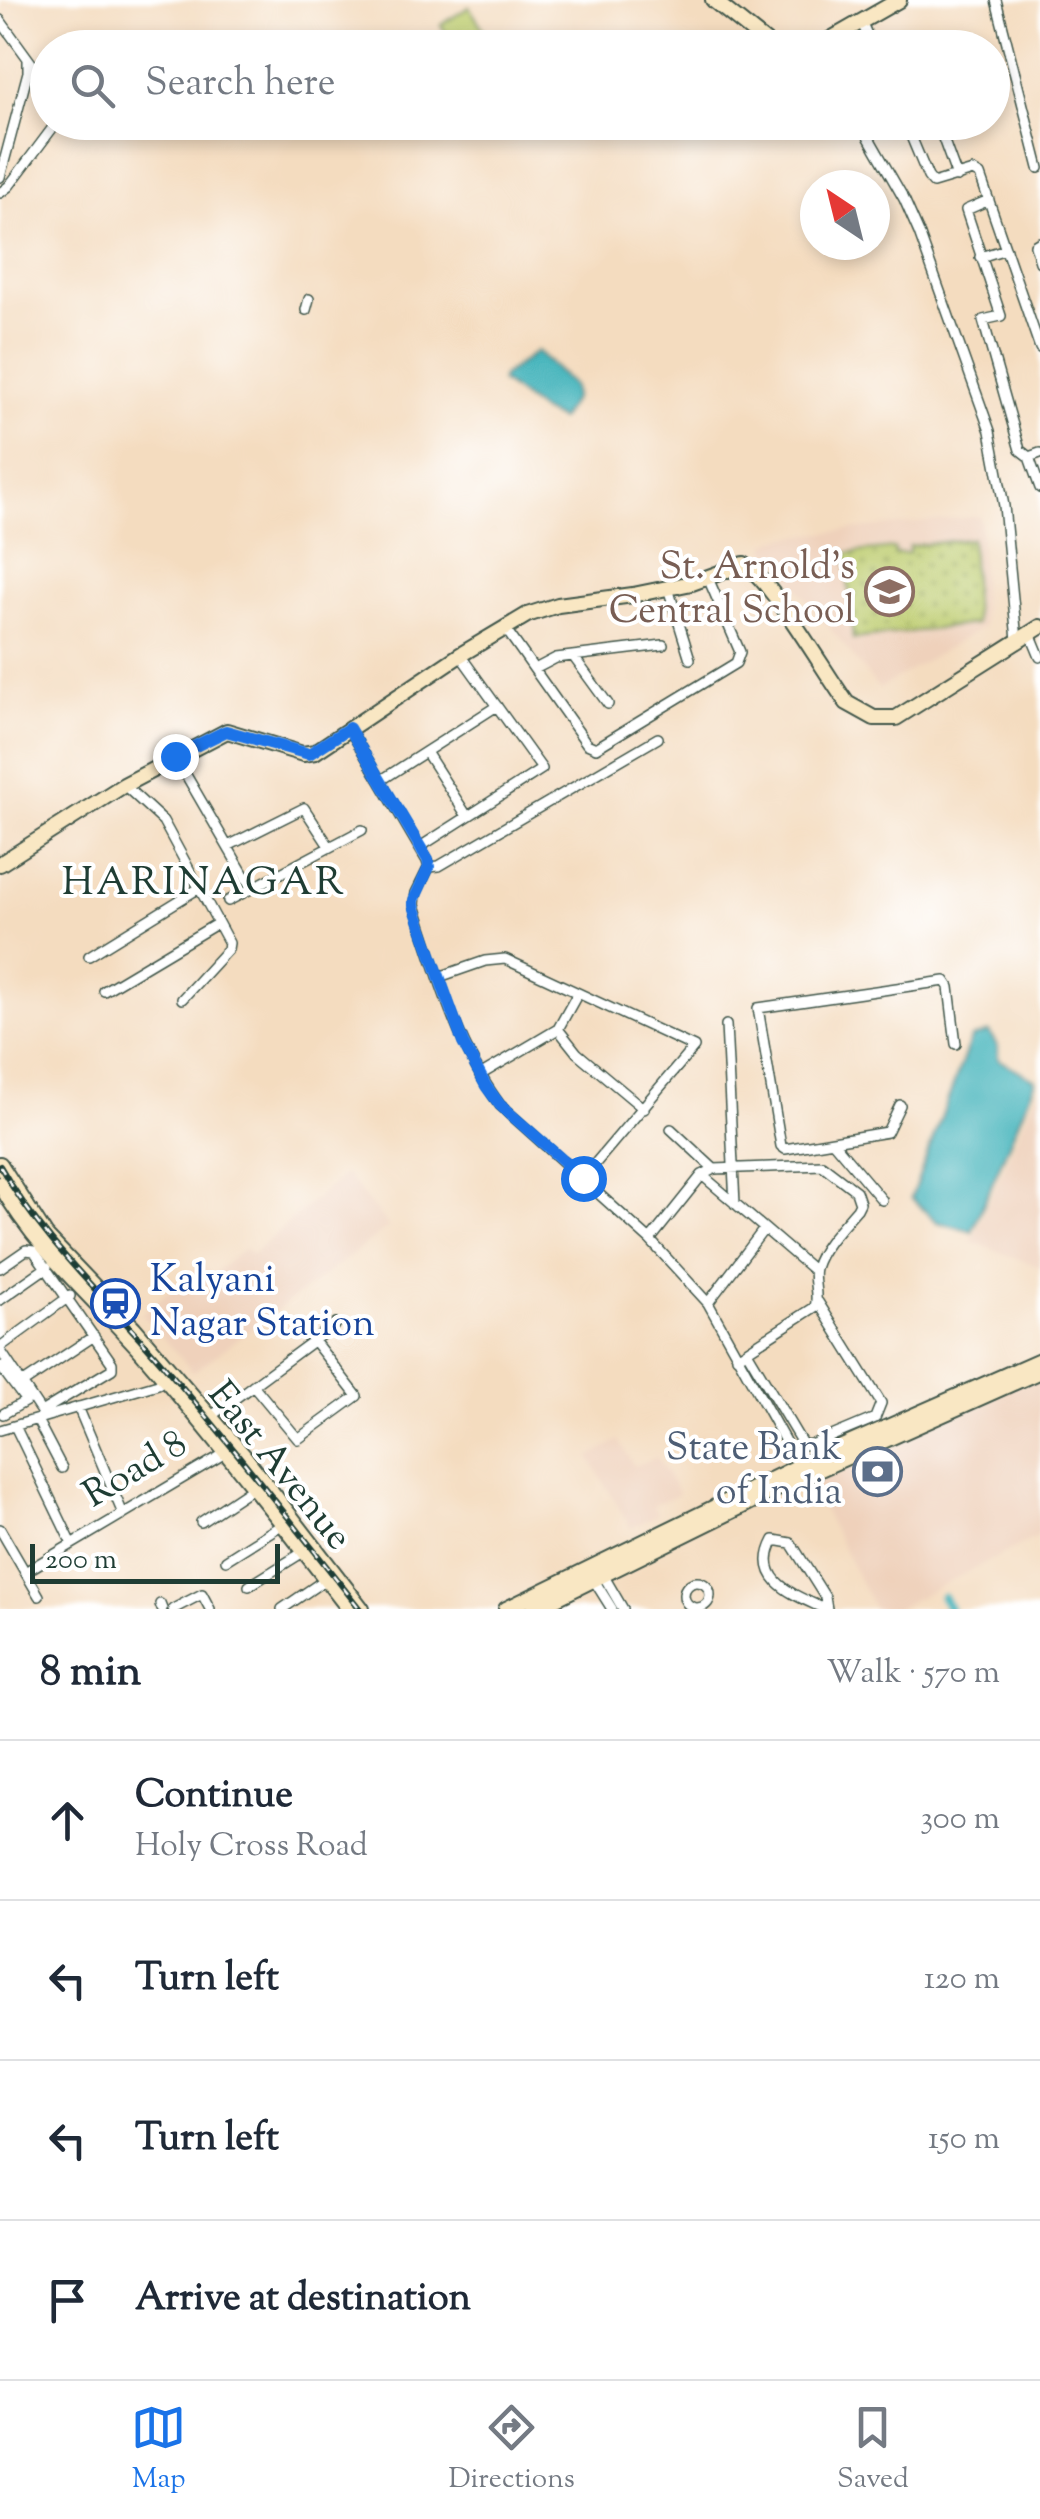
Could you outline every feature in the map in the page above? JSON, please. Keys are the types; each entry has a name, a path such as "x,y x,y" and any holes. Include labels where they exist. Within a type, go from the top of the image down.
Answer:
{"street":[{"path":"714,0 752,30"},
{"path":"846,30 898,0"},
{"path":"996,0 1004,30"},
{"path":"0,20 30,63"},
{"path":"862,21 865,30"},
{"path":"1010,56 1038,168"},
{"path":"0,176 28,60"},
{"path":"0,193 43,140"},
{"path":"870,140 919,233 990,431 1029,633 1040,656"},
{"path":"912,140 930,180 938,183 977,172 1040,348"},
{"path":"944,140 957,177"},
{"path":"988,200 966,210 1001,316 983,320 1020,450 1023,456 1034,455 1040,488"},
{"path":"1040,242 1034,245 1040,262"},
{"path":"980,257 1006,249"},
{"path":"306,310 309,299"},
{"path":"0,864 124,785 226,731 309,754 505,628 558,605 668,588 738,565 749,566 847,704 884,720 905,713 1029,633"},
{"path":"505,628 587,744 602,745 736,663 740,652 708,578"},
{"path":"668,588 690,659"},
{"path":"535,670 549,661 573,656 663,644"},
{"path":"420,847 542,769 460,655"},
{"path":"573,656 608,704"},
{"path":"380,782 496,706"},
{"path":"349,728 429,867 414,906 463,1043 500,1105 650,1240 708,1303 804,1445 874,1418 881,1403 818,1302 814,1271 820,1257 857,1209 860,1203 856,1191 822,1164 714,1168 702,1175 650,1240"},
{"path":"429,867 439,866 658,738"},
{"path":"426,752 467,816"},
{"path":"175,756 251,887"},
{"path":"124,785 162,822 230,946 182,999"},
{"path":"228,846 304,808 329,846"},
{"path":"228,901 362,830"},
{"path":"89,956 200,887"},
{"path":"104,991 218,923"},
{"path":"438,978 505,959 694,1047 583,1178"},
{"path":"900,1105 887,1132 785,1149 777,1141 758,1008 944,981 949,986 956,1044"},
{"path":"480,1075 558,1028 578,993"},
{"path":"726,1024 735,1204"},
{"path":"558,1028 577,1052 644,1109"},
{"path":"671,1129 714,1168"},
{"path":"834,1143 882,1200"},
{"name":"East Avenue","path":"0,1164 79,1289"},
{"path":"702,1175 814,1271"},
{"name":"East Avenue","path":"0,1184 26,1228 79,1289 244,1456 362,1609"},
{"path":"708,1303 764,1228"},
{"path":"0,1268 30,1249 47,1267 79,1289 94,1336 112,1363 109,1372 41,1412 0,1349 79,1289"},
{"path":"0,1300 47,1267"},
{"path":"742,1354 818,1302"},
{"path":"210,1418 336,1324"},
{"path":"22,1384 94,1336"},
{"path":"253,1384 298,1439 357,1396 314,1341"},
{"path":"742,1354 802,1471"},
{"path":"506,1609 595,1572 802,1471 987,1389 1040,1360"},
{"path":"0,1366 26,1401 2,1412 7,1428 72,1544"},
{"path":"987,1389 1040,1371"},
{"path":"7,1428 158,1384 168,1376"},
{"name":"East Avenue","path":"168,1376 349,1609"},
{"path":"78,1407 123,1514"},
{"path":"36,1420 62,1468"},
{"name":"Road 8","path":"24,1572 227,1452"},
{"path":"201,1522 255,1486"},
{"path":"226,1560 284,1524"},
{"path":"0,1529 38,1596"},
{"path":"774,1540 790,1543 825,1597 826,1609 776,1584 767,1570 768,1551 774,1540"},
{"path":"249,1586 305,1551"},
{"path":"534,1609 595,1572"},
{"path":"595,1572 612,1609"},
{"path":"595,1572 624,1609"},
{"path":"289,1607 326,1579"},
{"path":"172,1609 202,1594 210,1609"}],"shaded area":[{"name":"St. Arnold's Central School","path":"980,516 983,627 879,689 766,549 768,543 785,537"},
{"path":"1040,1087 1040,1267 971,1241"},
{"path":"345,1174 389,1227 193,1372 142,1314 201,1263 212,1275 245,1248 252,1255"},
{"path":"1040,1375 1040,1535 895,1609 874,1609 807,1478"},
{"path":"619,1440 634,1466 657,1457 679,1494 653,1505 657,1515 631,1528 589,1457"}],"green space":[{"path":"469,7 484,30 444,30 441,25"},
{"path":"971,539 975,624 853,639 846,553 894,548 895,554 909,553 909,546"}],"water":[{"path":"537,351 573,386 574,398 560,420 501,381"},
{"path":"989,1032 998,1047 998,1059 1036,1080 972,1231 937,1222 911,1198 971,1038"}],"waterway":[{"path":"943,1597 949,1609"}],"railway":[{"path":"0,1166 54,1243 185,1391 360,1609"}],"place":[{"name":"St. Arnold's Central School","path":"890,591"},
{"name":"Kalyani Nagar Station","path":"115,1304"},
{"name":"State Bank of India","path":"877,1472"}],"district":[{"name":"HARINAGAR","path":"204,884"}],"route":[{"path":"175,756 226,731 309,754 349,728 428,860 414,906 463,1043 500,1105 583,1178"}]}
